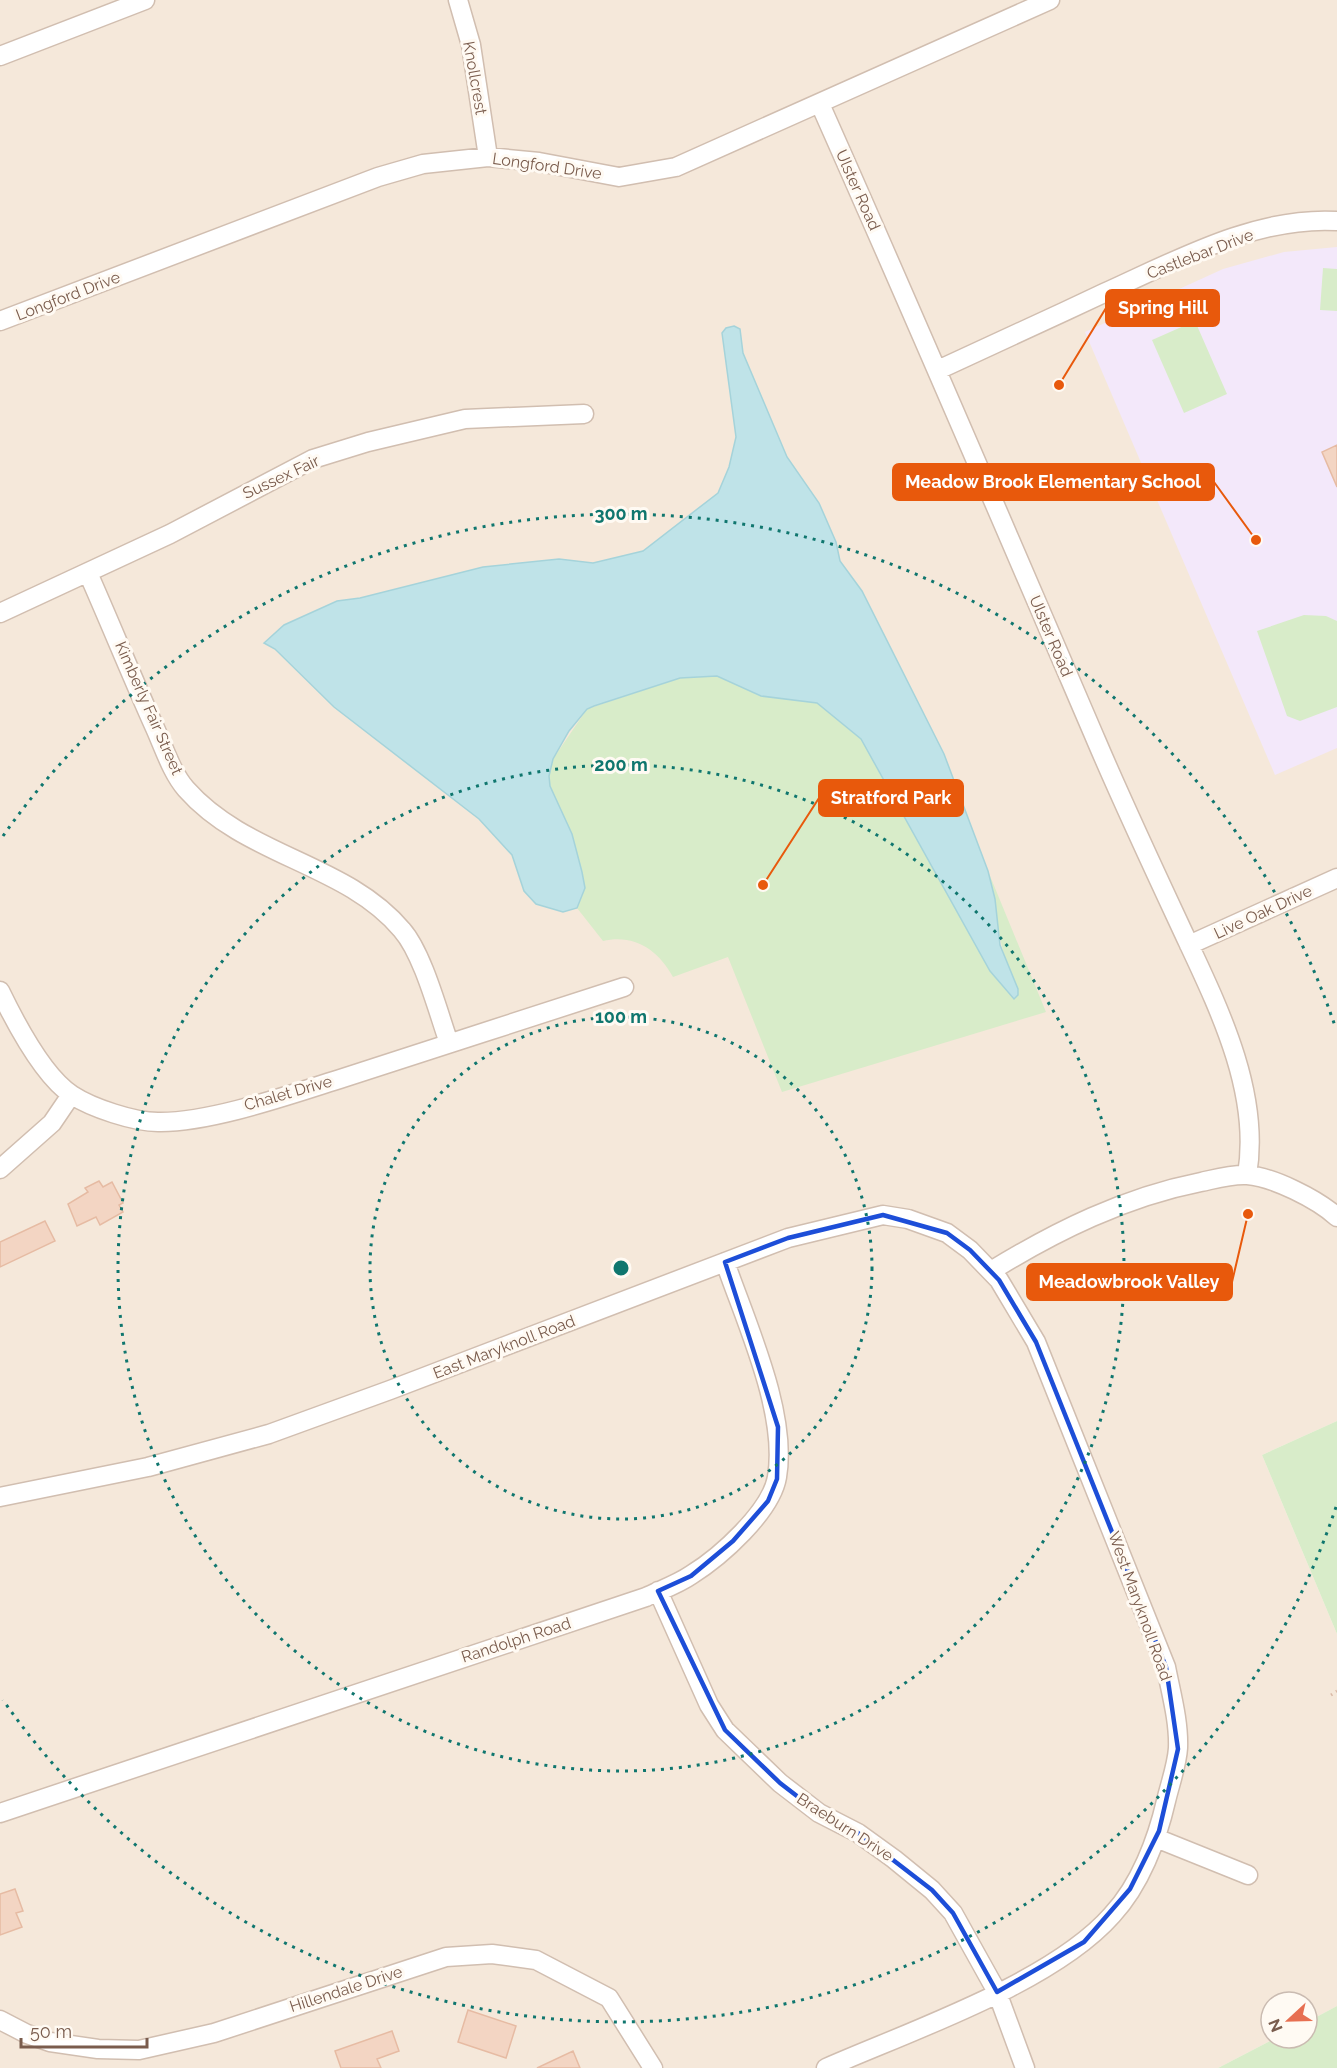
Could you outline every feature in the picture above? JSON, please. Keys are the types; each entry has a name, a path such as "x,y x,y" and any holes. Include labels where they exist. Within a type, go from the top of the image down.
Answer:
{"street":[{"path":"0,56 145,0"},
{"name":"Knollcrest","path":"458,0 471,45 489,157"},
{"name":"Longford Drive","path":"0,321 378,177 423,164 489,157 539,162 619,177 676,167 1050,0"},
{"name":"Ulster Road","path":"820,104 938,369 1097,744 1189,945 1218,1015 1247,1104 1251,1154 1247,1175"},
{"name":"Castlebar Drive","path":"938,369 1164,266 1220,243 1276,226 1337,221"},
{"name":"Sussex Fair","path":"0,613 88,573 313,459 368,442 465,419 584,414"},
{"name":"Kimberly Fair Street","path":"88,573 139,693 185,787 209,811 260,845 344,884 372,902 403,931 420,962 449,1043"},
{"name":"Live Oak Drive","path":"1189,945 1337,878"},
{"name":"Chalet Drive","path":"0,991 20,1033 43,1064 71,1095 108,1112 157,1122 210,1115 288,1095 624,987"},
{"path":"0,1169 52,1123 71,1095"},
{"path":"991,1271 1050,1235 1120,1206 1169,1188 1247,1175 1295,1189 1337,1217"},
{"name":"East Maryknoll Road","path":"0,1497 148,1467 269,1434 788,1238 883,1215 908,1219 947,1233 970,1250 991,1271"},
{"name":"Randolph Road","path":"0,1813 658,1591 691,1576 733,1541 768,1501 777,1479 778,1427 725,1262"},
{"name":"West Maryknoll Road","path":"826,2068 997,1992 1045,1968 1084,1942 1113,1914 1130,1889 1156,1838 1178,1749 1175,1714 1166,1667 1036,1342 999,1280 991,1271"},
{"name":"Braeburn Drive","path":"658,1591 709,1706 725,1730 780,1784 819,1813 858,1833 932,1890 953,1913 997,1992 1025,2068"},
{"path":"1156,1838 1248,1875"},
{"name":"Hillendale Drive","path":"0,2020 27,2034 51,2042 98,2049 139,2050 214,2033 446,1957 492,1954 536,1960 609,1998 653,2068"}],"path":[{"path":"1331,1695 1337,1691"}],"highlighted area":[{"path":"883,1215 947,1233 970,1250 999,1280 1036,1342 1166,1667 1178,1749 1159,1831 1130,1889 1084,1942 997,1992 953,1913 932,1890 858,1833 819,1813 780,1783 725,1730 658,1591 691,1576 733,1541 768,1501 777,1479 778,1427 725,1262 788,1238"}],"shaded area":[{"path":"0,0 1337,0 1337,1421 1262,1455 1337,1634 1337,2006 1319,2016 1319,1990 1259,1990 1259,2047 1218,2068 0,2068"},
{"path":"1337,247 1337,748 1275,775 1085,332 1223,269 1284,252"}],"green space":[{"path":"1323,268 1337,269 1337,311 1320,310"},
{"path":"1195,321 1227,394 1184,413 1152,340"},
{"path":"1304,615 1326,616 1337,621 1337,707 1300,721 1287,716 1257,631"},
{"path":"717,676 761,696 817,703 861,739 990,971 1014,999 1018,989 1002,946 988,871 1046,1012 782,1092 728,957 673,977 660,959 644,946 625,940 603,941 577,908 583,894 550,786 549,776 553,759 587,709 680,678"},
{"path":"1337,1421 1337,1634 1262,1455"},
{"path":"1337,2006 1337,2068 1218,2068 1259,2047 1259,2050 1319,2050 1319,2016"}],"water":[{"path":"734,326 740,329 743,353 787,457 819,503 836,542 840,561 862,591 944,754 988,871 995,899 1000,945 1018,989 1018,995 1014,999 990,971 861,739 817,703 761,696 717,676 680,678 587,709 569,731 553,759 549,776 550,786 572,834 585,888 577,908 563,912 536,904 524,891 512,855 479,819 334,707 275,649 264,643 284,625 337,601 360,598 483,567 559,559 593,563 643,551 718,493 729,467 736,437 722,333 726,328"}],"building":[{"path":"1337,445 1337,487 1322,452"},
{"path":"99,1181 103,1187 112,1182 123,1203 119,1205 123,1212 100,1225 96,1217 77,1226 68,1204 88,1192 85,1188"},
{"path":"45,1221 55,1241 0,1267 0,1242"},
{"path":"15,1889 23,1911 16,1913 22,1927 0,1935 0,1894"},
{"path":"468,2010 516,2026 506,2058 458,2042"},
{"path":"392,2031 399,2051 377,2059 381,2068 341,2068 335,2051"},
{"path":"573,2051 580,2068 537,2068"}],"place":[{"name":"Spring Hill","path":"1059,385"},
{"name":"Meadow Brook Elementary School","path":"1256,540"},
{"name":"Stratford Park","path":"763,885"},
{"name":"Meadowbrook Valley","path":"1248,1214"}]}
